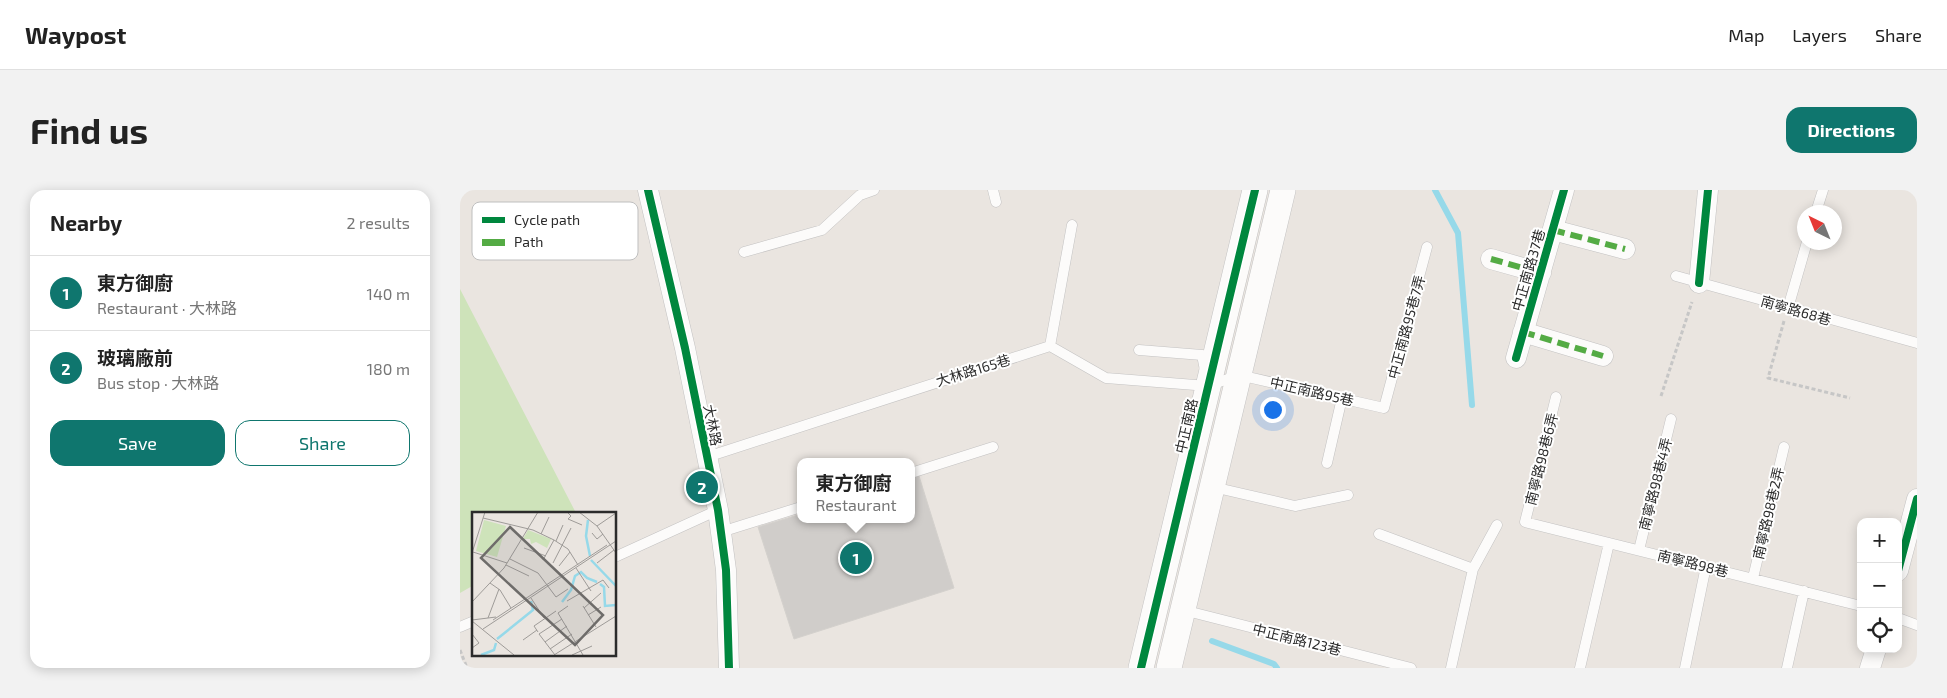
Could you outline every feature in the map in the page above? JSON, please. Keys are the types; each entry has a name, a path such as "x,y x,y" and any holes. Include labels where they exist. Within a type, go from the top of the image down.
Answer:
{"street":[{"name":"大林路","path":"648,190 685,348 718,510 726,570 728,668"},
{"name":"中正南路","path":"1141,668 1255,190"},
{"path":"1169,668 1283,190"},
{"name":"中正南路37巷","path":"1516,358 1564,190"},
{"path":"1699,282 1708,190"},
{"path":"1553,230 1625,249"},
{"path":"1491,259 1541,273"},
{"path":"1523,332 1604,356"},
{"path":"1900,563 1917,499"},
{"path":"1870,668 1875,653"}],"lane":[{"path":"744,252 822,230 860,194 874,190"},
{"path":"993,190 996,202"},
{"path":"1818,205 1823,190"},
{"path":"1072,225 1050,346 1106,378 1208,386 1239,375"},
{"name":"中正南路95巷7弄","path":"1384,408 1427,247"},
{"path":"1788,308 1805,250"},
{"name":"南寧路68巷","path":"1676,276 1917,343"},
{"name":"大林路165巷","path":"707,457 1050,346"},
{"path":"1138,350 1202,355 1208,386"},
{"name":"中正南路95巷","path":"1239,375 1384,408"},
{"name":"南寧路98巷6弄","path":"1526,522 1556,397"},
{"path":"1326,463 1342,398"},
{"name":"南寧路98巷4弄","path":"1639,550 1671,419"},
{"path":"915,471 993,447"},
{"name":"南寧路98巷2弄","path":"1753,578 1784,447"},
{"path":"1213,486 1295,506 1348,495"},
{"path":"721,532 797,508"},
{"path":"616,557 718,510"},
{"name":"南寧路98巷","path":"1526,522 1857,605"},
{"path":"1451,668 1473,569 1497,525"},
{"path":"1379,534 1473,569"},
{"path":"1580,668 1609,543"},
{"path":"1685,668 1706,566"},
{"path":"1787,668 1804,591"},
{"name":"中正南路123巷","path":"1183,610 1411,668"},
{"path":"1902,619 1917,625"},
{"path":"460,627 472,622"}],"path":[{"path":"1661,396 1699,282"},
{"path":"1788,308 1768,378 1850,398"},
{"path":"460,650 468,668"}],"green space":[{"path":"460,289 575,512 472,512 472,586 460,593"}],"building":[{"path":"919,476 954,588 794,639 758,527 797,515 797,523 915,523 915,478"}],"waterway":[{"path":"1435,190 1458,233 1472,405"},
{"path":"1212,641 1274,664 1277,668"}],"marked path":[{"path":"1553,230 1625,249"},
{"path":"1491,259 1541,273"},
{"path":"1523,332 1603,356"}],"cycle path":[{"path":"648,190 685,348 718,510 726,570 729,668"},
{"path":"1141,668 1255,190"},
{"path":"1516,358 1564,190"},
{"path":"1699,283 1708,190"},
{"path":"1900,563 1917,499"}],"place":[{"name":"玻璃廠前","path":"702,487"},
{"name":"東方御廚","path":"856,558"}]}
